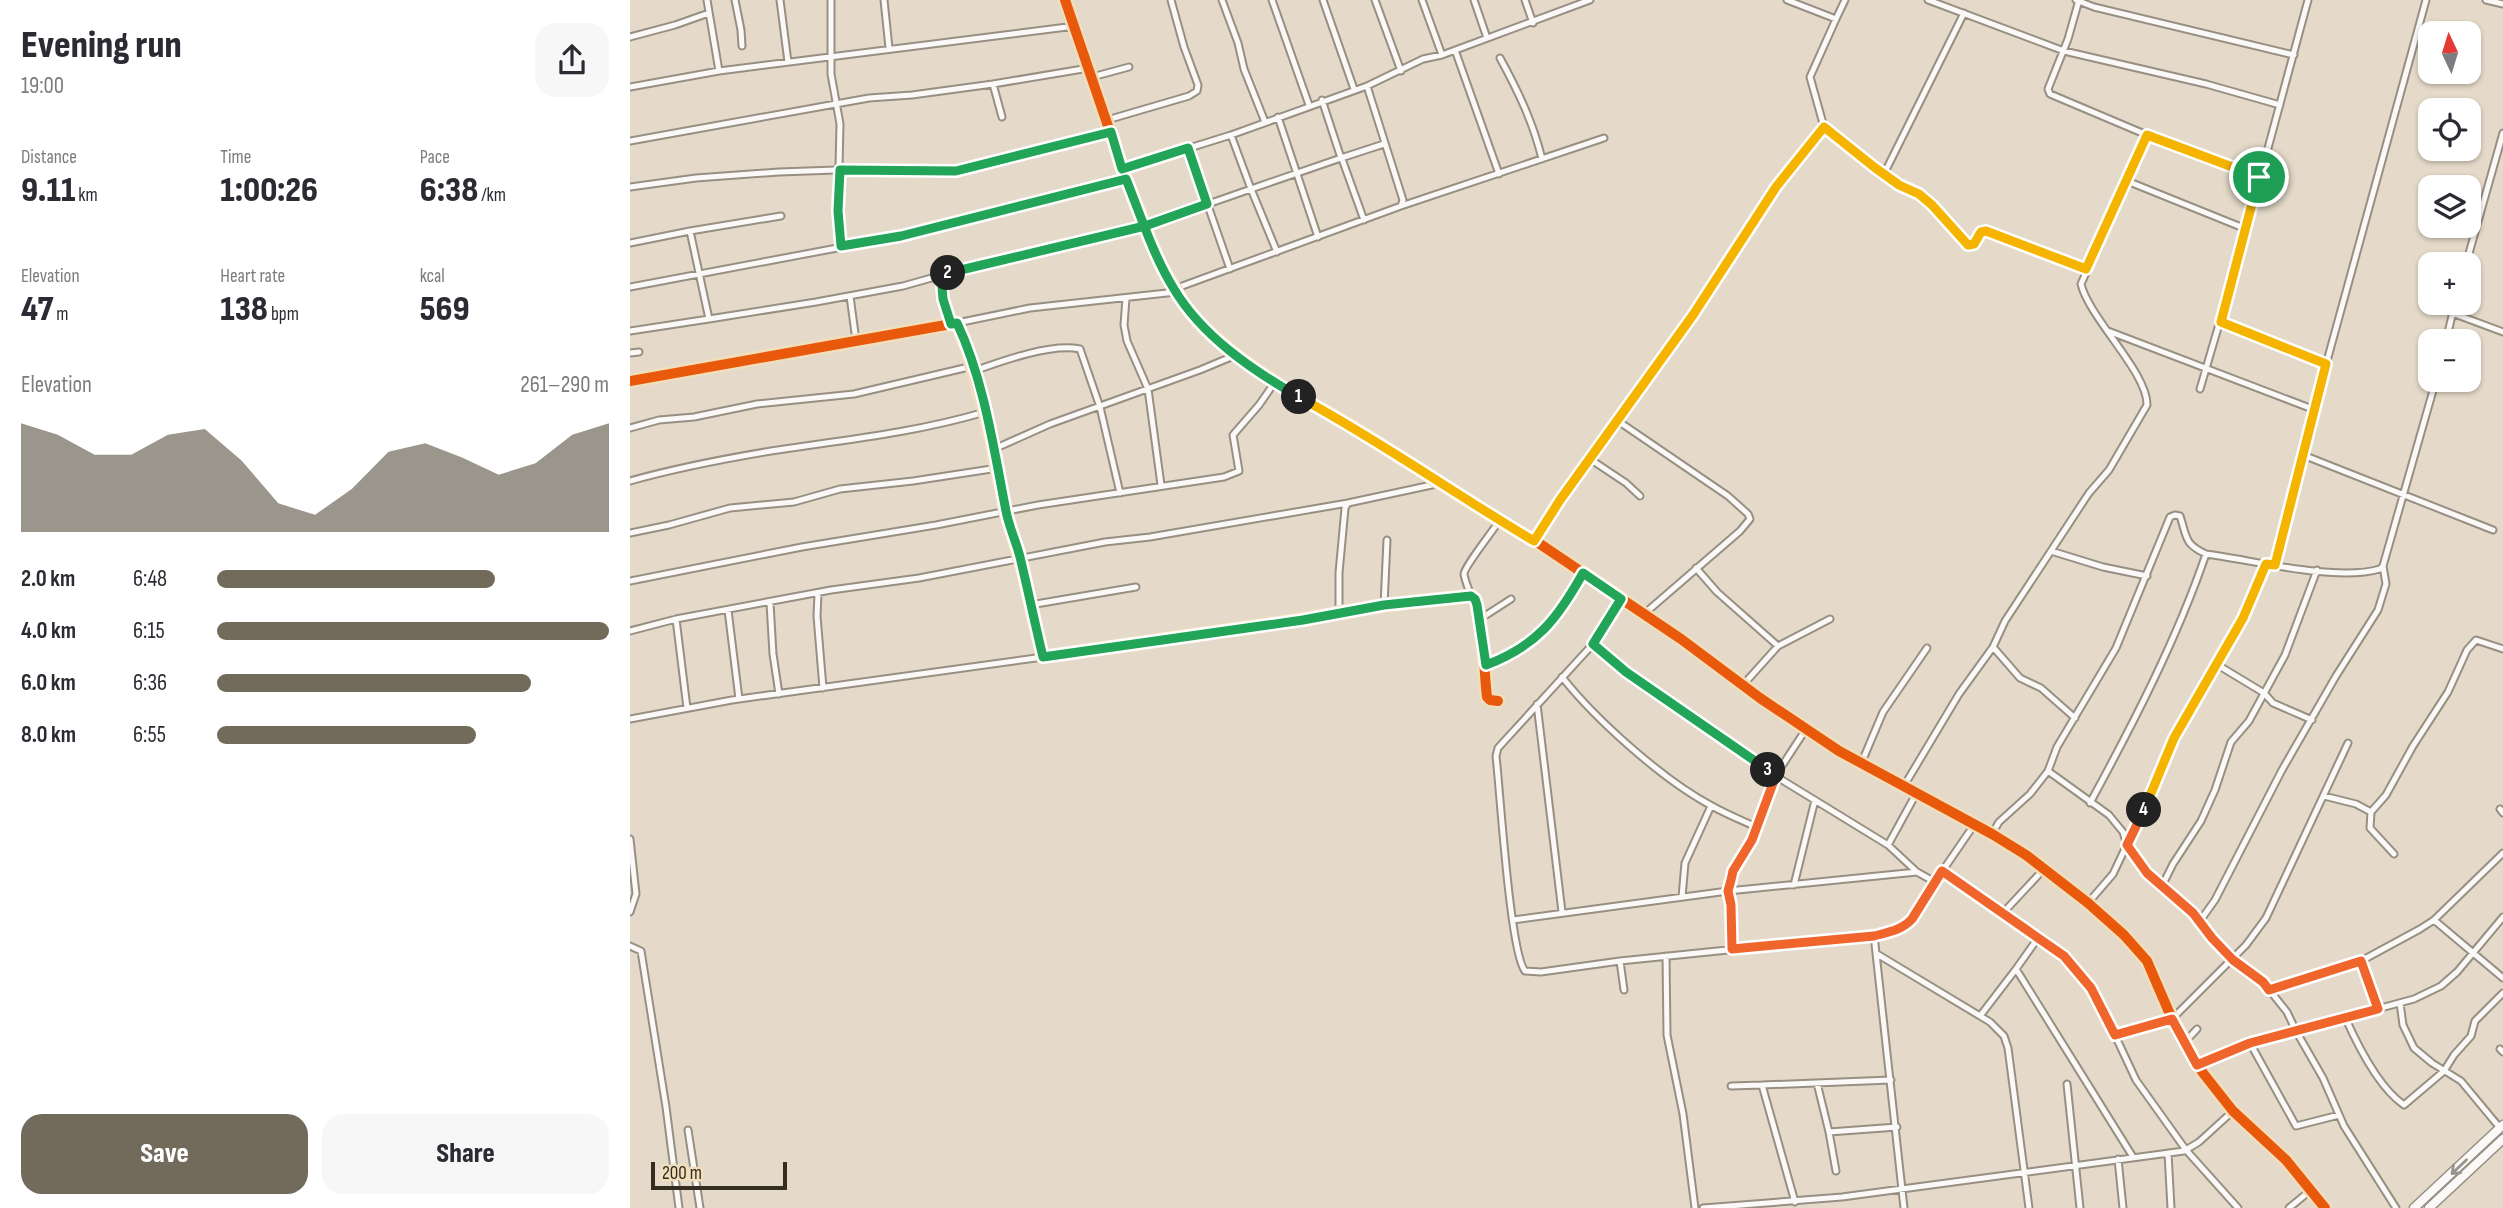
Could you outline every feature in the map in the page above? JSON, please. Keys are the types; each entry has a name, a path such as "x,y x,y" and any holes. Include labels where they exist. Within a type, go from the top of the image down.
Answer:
{"highway":[{"path":"2414,1208 2502,1126"},
{"path":"2429,1208 2503,1139"}],"street":[{"path":"707,0 719,71"},
{"path":"735,0 742,46"},
{"path":"780,0 788,62"},
{"path":"831,0 830,56 840,124 838,211 841,246"},
{"path":"884,0 889,48"},
{"path":"1065,0 1122,169 1160,264 1175,290 1204,328 1236,355 1275,382 1352,426 1583,573 1806,729 1861,764 1992,834 2088,904 2124,935 2147,961 2172,1019 2197,1065 2233,1111 2286,1160 2325,1208"},
{"path":"1107,120 1189,96 1196,91 1198,85 1171,0"},
{"path":"1222,0 1238,43 1244,69 1265,122"},
{"path":"1272,0 1309,105"},
{"path":"1323,0 1354,89"},
{"path":"1374,0 1401,71"},
{"path":"1422,0 1442,55"},
{"path":"1474,0 1487,38"},
{"path":"1525,0 1533,23"},
{"path":"1122,169 1231,135 1367,86 1423,59 1442,55 1533,23 1576,2 1590,0"},
{"path":"1787,0 1836,19"},
{"path":"1845,0 1810,77 1824,127 1899,185 1919,194 1968,245 1974,244 1981,232 1986,231 2086,269"},
{"path":"1928,0 2064,51 2206,84 2280,106"},
{"path":"2259,177 2147,135 2050,94 2048,89 2064,51 2078,0 2094,7 2294,55"},
{"path":"2200,389 2221,322 2308,0"},
{"path":"2275,565 2326,364 2426,0"},
{"path":"2486,0 2503,4"},
{"path":"630,37 709,13"},
{"path":"1884,174 1964,13"},
{"path":"630,87 719,71 1075,26"},
{"path":"1455,50 1499,174"},
{"path":"1500,58 1522,98 1537,137 1542,159"},
{"path":"1092,77 1129,67"},
{"path":"630,141 869,99 993,84 1089,68"},
{"path":"993,84 1002,117"},
{"path":"1367,86 1403,200 1401,206"},
{"path":"1322,100 1364,220"},
{"path":"1278,117 1318,237"},
{"path":"1534,541 1693,315 1776,187 1824,127"},
{"path":"630,187 696,178 840,170 956,171 1111,132"},
{"path":"2469,252 2503,133"},
{"path":"1231,135 1277,252"},
{"path":"1904,786 1959,694 1993,647 2006,621 2089,493 2109,470 2147,405 2147,396 2081,289 2081,281 2147,135"},
{"path":"630,381 1030,308 1175,290 1401,206 1604,138"},
{"path":"630,331 850,296 1145,226 1384,144"},
{"path":"1188,148 1230,269"},
{"path":"630,287 901,236 1126,179"},
{"path":"2127,181 2246,229"},
{"path":"630,243 781,216"},
{"path":"690,231 709,319"},
{"path":"941,274 943,299 973,368 985,412 1006,513 1020,559 1043,657"},
{"path":"850,296 856,341"},
{"path":"1126,298 1124,325 1148,389 1161,485"},
{"path":"2457,315 2503,332"},
{"path":"2221,322 2326,364"},
{"path":"2108,331 2315,410"},
{"path":"630,428 659,420 694,417 757,404 865,392 1014,357 1076,348 1082,352 1100,407 1120,493"},
{"path":"630,353 639,352"},
{"path":"994,449 1050,424 1236,355"},
{"path":"630,581 1038,505 1224,477 1238,472 1240,467 1233,435 1275,382"},
{"path":"2200,921 2215,900 2282,770 2378,610 2386,584 2383,566 2433,392"},
{"path":"630,481 693,465 766,452 923,429 985,412"},
{"path":"1618,421 1728,496 1749,516 1748,522 1740,531 1644,614"},
{"path":"2303,455 2493,530"},
{"path":"1590,460 1640,496"},
{"path":"630,533 730,508 794,502 840,489 926,480 998,468"},
{"path":"630,631 676,619 1105,542 1150,537 1348,503 1441,483"},
{"path":"1339,614 1339,573 1345,508 1348,503"},
{"path":"1992,834 1999,822 2030,794 2048,771 2052,757 2116,648 2172,515 2181,518 2187,542 2194,549 2206,554 2317,570 2368,572 2383,566"},
{"path":"1498,701 1487,697 1480,619 1465,577 1466,566 1499,521"},
{"path":"1384,605 1387,540"},
{"path":"2051,551 2103,567 2147,576"},
{"path":"2090,803 2192,595 2206,554"},
{"path":"2088,904 2113,874 2160,777 2174,738 2243,618 2266,564"},
{"path":"1696,568 1717,592 1778,646"},
{"path":"2162,886 2201,821 2231,742 2249,721 2285,655 2317,570"},
{"path":"1486,665 1533,641 1569,598 1583,573"},
{"path":"1030,605 1136,587"},
{"path":"818,594 817,616 823,688"},
{"path":"630,719 739,699 1339,614 1384,605 1471,596"},
{"path":"1480,619 1511,599"},
{"path":"1621,599 1593,644 1498,748 1496,757 1513,920 1520,963 1525,971 1541,972 1666,956 1874,936 1906,926 1974,825"},
{"path":"770,603 771,640 779,694"},
{"path":"728,610 739,699"},
{"path":"676,619 687,708"},
{"path":"1743,685 1778,646 1830,619"},
{"path":"2394,853 2370,828 2371,812 2386,795 2413,746 2448,692 2469,646 2480,640 2503,649"},
{"path":"1593,644 1626,672 1776,775 1888,845 1917,872 1935,882"},
{"path":"1993,647 2020,678 2041,688 2075,718"},
{"path":"1861,764 1883,712 1927,648"},
{"path":"2216,664 2264,693 2273,703 2312,720"},
{"path":"1562,677 1576,695 1618,735 1672,780 1711,806 1756,827"},
{"path":"1537,704 1562,912"},
{"path":"1732,949 1728,891 1733,871 1752,840 1776,775 1806,729"},
{"path":"2115,1035 2172,1019 2233,960 2266,918 2348,743"},
{"path":"2048,771 2118,824 2127,845 2147,873 2200,921 2233,960 2263,982 2287,1012 2323,1078 2339,1115 2396,1208"},
{"path":"1888,845 1916,794"},
{"path":"2324,796 2342,799 2371,812"},
{"path":"1794,885 1815,800"},
{"path":"1682,897 1685,863 1711,806"},
{"path":"630,839 636,894 630,912"},
{"path":"2269,990 2361,961 2434,920 2503,853"},
{"path":"2002,914 2043,869"},
{"path":"1942,871 2064,956 2082,975 2098,999 2136,1080 2186,1150 2238,1208"},
{"path":"1513,920 1728,891 1917,872"},
{"path":"2197,1065 2250,1043 2414,999 2441,986 2457,972 2503,917"},
{"path":"2434,920 2503,978"},
{"path":"1874,936 1905,1208"},
{"path":"1980,1016 2038,938"},
{"path":"630,946 641,951 645,966 679,1208"},
{"path":"1877,954 1990,1022 2004,1036 2008,1048 2029,1208"},
{"path":"1666,956 1667,1035 1683,1114 1695,1208"},
{"path":"1620,961 1624,990"},
{"path":"2361,961 2378,1009"},
{"path":"2016,969 2133,1157"},
{"path":"2345,1017 2357,1044 2382,1081 2404,1105 2444,1071 2471,1036 2475,1021 2503,993"},
{"path":"2400,1003 2403,1026 2414,1048 2461,1081 2502,1126"},
{"path":"2185,1042 2197,1029"},
{"path":"2250,1043 2296,1126 2339,1115"},
{"path":"1731,1086 1891,1080"},
{"path":"1816,1083 1836,1171"},
{"path":"2067,1084 2080,1208"},
{"path":"1762,1085 1795,1202"},
{"path":"1703,1208 1764,1206 2186,1150 2199,1142 2233,1111"},
{"path":"1829,1132 1897,1127"},
{"path":"688,1130 700,1208"},
{"path":"2168,1153 2171,1208"},
{"path":"2118,1159 2123,1208"},
{"path":"2289,1208 2311,1190"}],"cycle path":[{"path":"1065,0 1126,179 1160,264 1187,309 1204,328 1240,358 1296,396 1352,426 1483,511 1540,544 1681,639 1760,698 1839,751 1992,834 2026,855 2088,903 2124,935 2147,961 2172,1019 2203,1073 2233,1111 2286,1160 2325,1208"},
{"path":"630,381 957,323 985,412 1006,513 1020,559 1043,657 1384,605 1471,596 1475,599 1481,623 1487,697 1498,701"}],"route":[{"path":"2259,177 2147,135 2086,269 1986,231 1981,232 1974,244 1968,245 1943,215 1919,194 1899,185 1824,127 1776,187 1693,315 1560,500 1534,541 1352,426 1296,396 1240,358 1204,328 1187,309 1160,264 1145,226 1126,179 901,236 841,246 838,211 840,170 956,171 1111,132 1122,169 1188,148 1207,204 1145,226 941,274 943,299 951,324 957,323 962,333 985,412 1006,513 1018,549 1043,657 1303,620 1384,605 1471,596 1477,605 1486,665 1533,641 1569,598 1583,573 1621,599 1593,644 1626,672 1776,775 1752,840 1733,871 1728,891 1732,949 1874,936 1896,930 1906,926 1912,919 1942,871 2064,956 2091,988 2115,1035 2172,1019 2197,1065 2250,1043 2378,1009 2361,961 2269,990 2263,982 2233,960 2193,913 2147,873 2127,845 2160,777 2174,738 2243,618 2266,564 2275,565 2326,364 2221,322 2259,177"}]}
